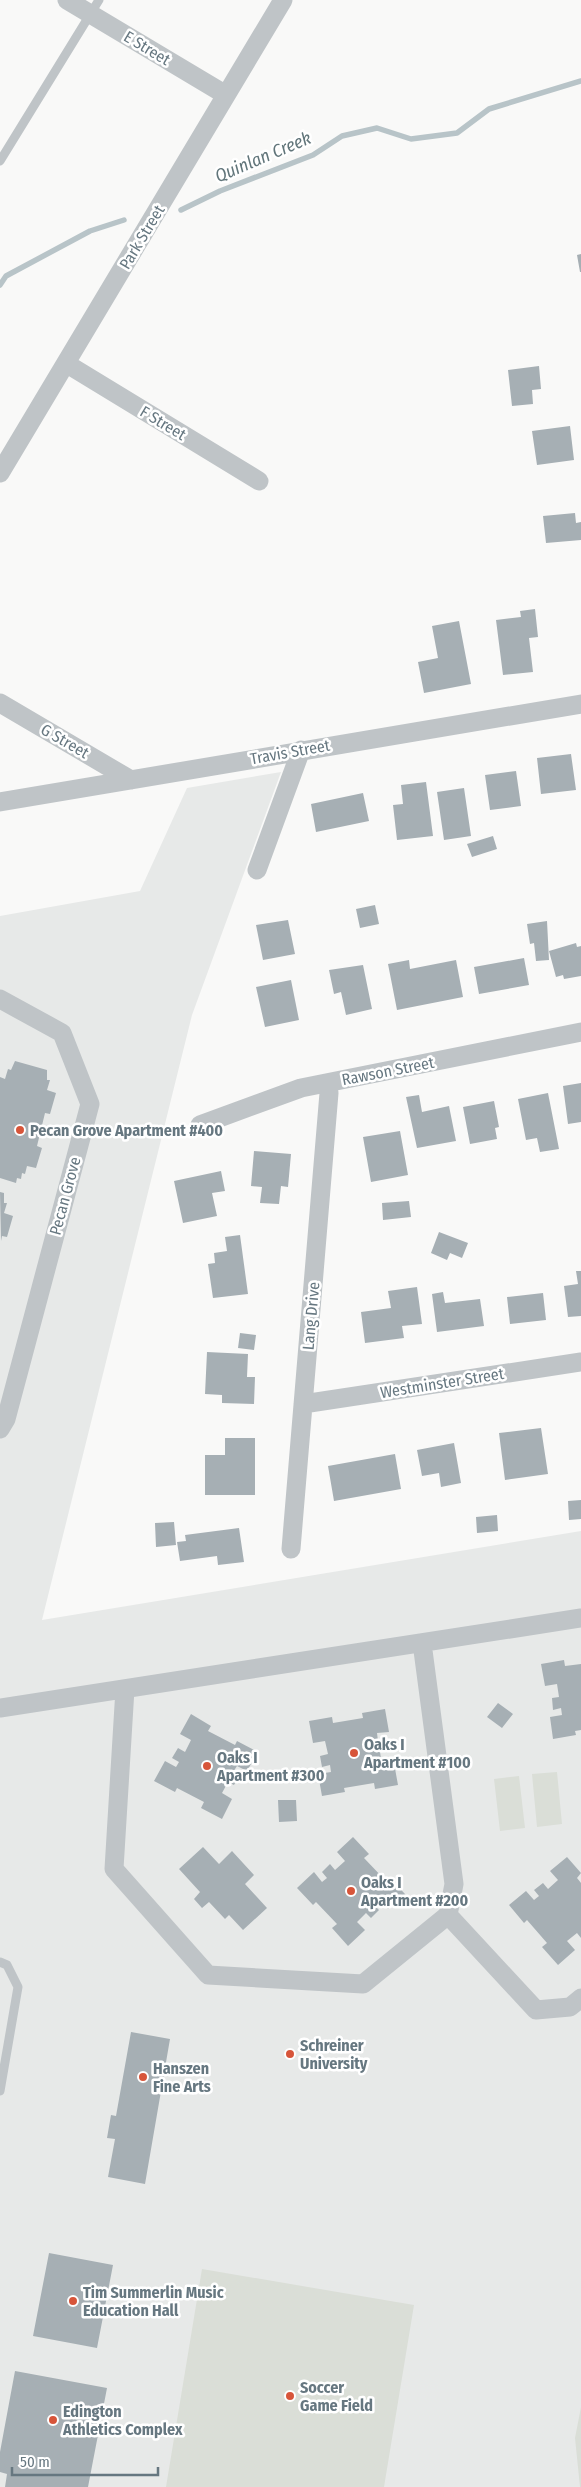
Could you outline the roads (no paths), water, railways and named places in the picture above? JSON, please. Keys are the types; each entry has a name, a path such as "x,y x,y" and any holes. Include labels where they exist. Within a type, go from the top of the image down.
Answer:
{"street":[{"name":"E Street","path":"67,0 95,7 226,95"},
{"name":"Park Street","path":"0,473 67,364 283,0"},
{"name":"F Street","path":"67,364 259,481"},
{"name":"G Street","path":"0,703 130,780"},
{"name":"Travis Street","path":"0,802 581,704"},
{"path":"257,870 301,750"},
{"name":"Pecan Grove","path":"0,999 62,1033 90,1104 6,1419 0,1429"},
{"name":"Rawson Street","path":"200,1126 300,1088 581,1032"},
{"name":"Lang Drive","path":"292,1549 328,1093 326,1084"},
{"name":"Westminster Street","path":"303,1404 581,1362"},
{"path":"0,1708 581,1618"},
{"path":"125,1689 114,1869 208,1975 363,1984 448,1915 454,1884 422,1642"},
{"path":"448,1915 536,2010 570,2007 581,1998"}],"lane":[{"path":"0,161 95,7"},
{"path":"0,1962 7,1965 18,1987 0,2091"}],"waterway":[{"name":"Quinlan Creek","path":"181,210 220,191 313,155 342,136 377,128 411,139 457,133 489,109 581,81"},
{"name":"Quinlan Creek","path":"0,285 6,276 90,231 124,220"}],"place":[{"name":"Pecan Grove Apartment #400","path":"20,1130"},
{"name":"Oaks I Apartment #100","path":"354,1753"},
{"name":"Oaks I Apartment #300","path":"207,1766"},
{"name":"Oaks I Apartment #200","path":"351,1891"},
{"name":"Schreiner University","path":"290,2054"},
{"name":"Hanszen Fine Arts","path":"143,2077"},
{"name":"Tim Summerlin Music Education Hall","path":"73,2301"},
{"name":"Soccer Game Field","path":"290,2396"},
{"name":"Edington Athletics Complex","path":"53,2420"}]}
